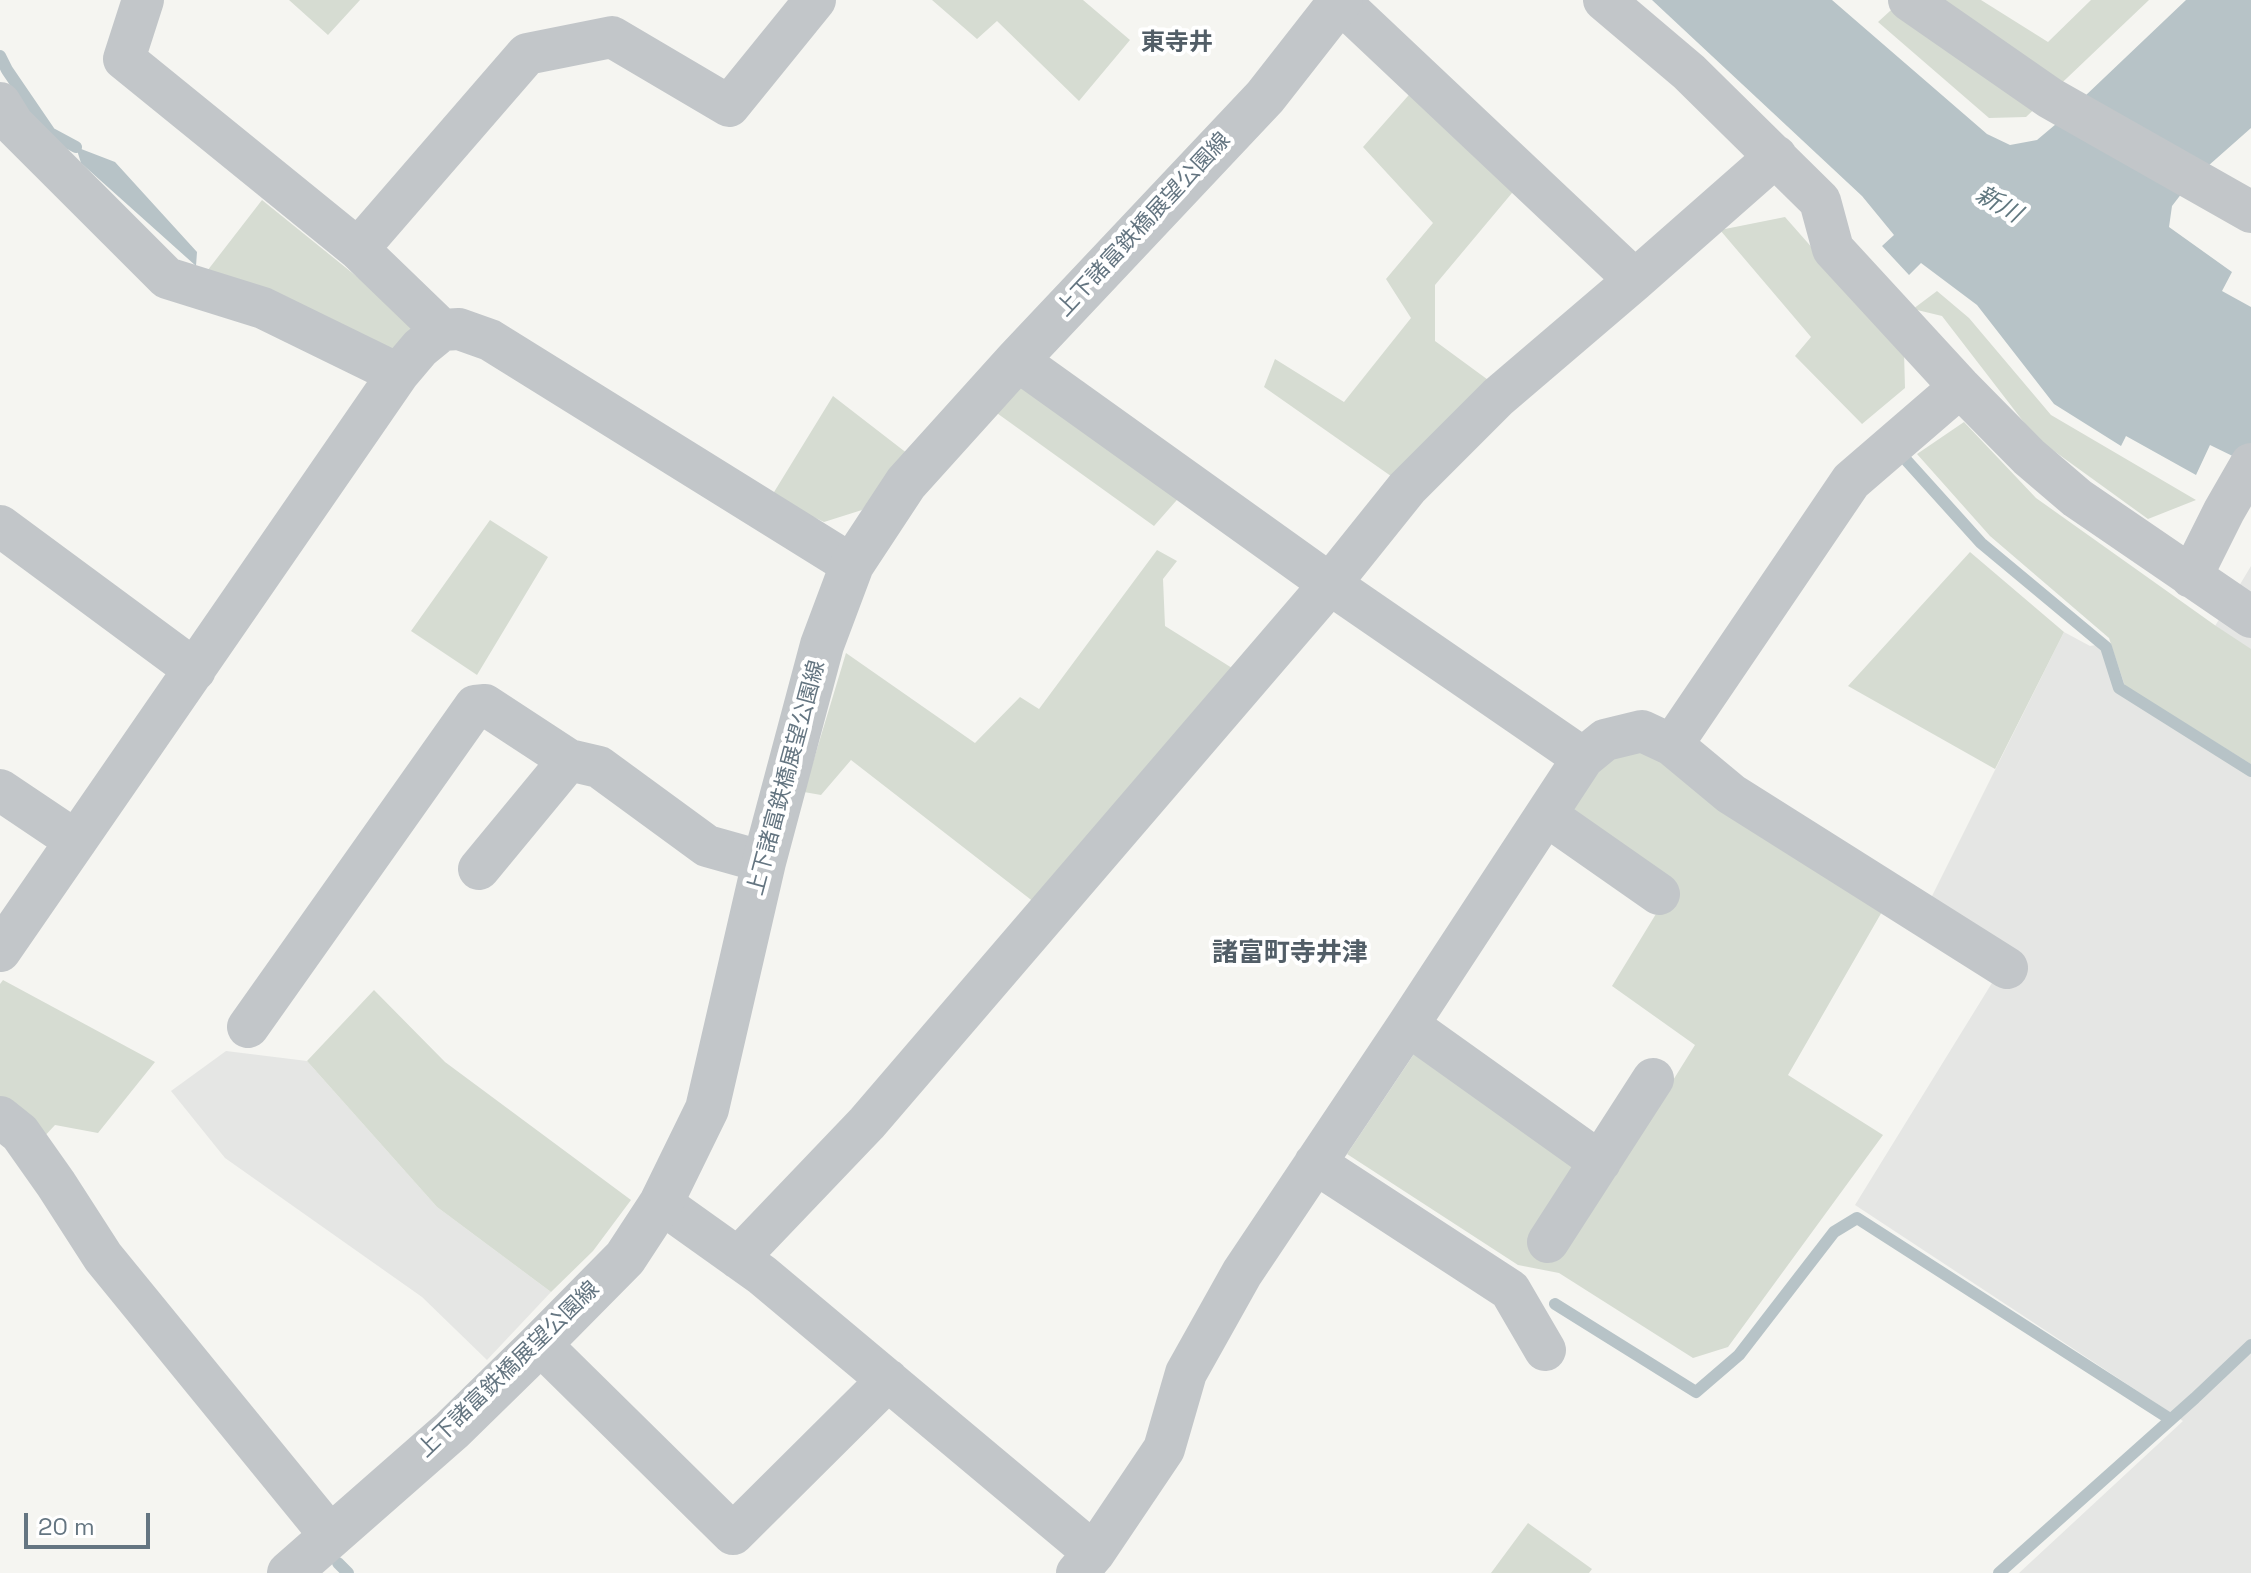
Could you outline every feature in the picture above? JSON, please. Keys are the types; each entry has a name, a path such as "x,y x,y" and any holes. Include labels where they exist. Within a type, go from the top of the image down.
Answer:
{"street":[{"path":"143,0 124,59 358,249 442,330"},
{"path":"358,249 527,54 612,37 729,106 815,0"},
{"path":"1604,0 1689,72 1820,201 1833,249 2029,457 2077,498 2251,617"},
{"path":"1909,0 2050,98 2251,212"},
{"path":"1340,1 1635,280"},
{"name":"上下諸富鉄橋展望公園線","path":"289,1573 452,1430 625,1258 661,1203 707,1109 764,862 822,645 852,565 906,483 1017,360 1265,97 1340,1"},
{"path":"0,103 13,124 167,278 263,308 398,374"},
{"path":"738,1258 867,1123 1330,584 1407,488 1498,397 1776,156"},
{"path":"0,951 398,374 420,348 442,330 459,329 490,340 852,565"},
{"path":"1017,360 1330,584 1583,758"},
{"path":"1672,745 1851,481 1960,387"},
{"path":"2191,577 2251,464"},
{"path":"0,526 195,670"},
{"path":"248,1027 475,706 485,705 569,760 599,767 707,846 764,862"},
{"path":"661,1203 762,1275 888,1380 1086,1563 1164,1449 1186,1373 1242,1273 1583,758 1605,740 1642,731 1672,745 1731,794 2007,968"},
{"path":"479,869 569,760"},
{"path":"0,790 76,841"},
{"path":"1546,815 1659,894"},
{"path":"1408,1025 1600,1162"},
{"path":"1548,1242 1653,1079"},
{"path":"0,1117 20,1133 103,1257 330,1535"},
{"path":"1315,1163 1510,1290 1545,1350"},
{"path":"540,1344 733,1534 888,1380"}],"shaded area":[{"path":"289,0 360,0 328,35"},
{"path":"932,0 1083,0 1130,40 1079,101 997,21 977,39"},
{"path":"1902,0 1981,0 2048,42 2091,0 2149,0 2026,117 1989,118 1878,22"},
{"path":"1415,88 1517,187 1435,285 1435,341 1495,385 1398,481 1264,387 1275,359 1344,402 1411,318 1386,279 1433,223 1363,147"},
{"path":"262,200 418,326 389,358 204,275"},
{"path":"1785,217 1904,352 1905,388 1862,424 1795,356 1811,337 1720,230"},
{"path":"1937,291 1969,318 2051,415 2196,500 2148,519 2036,438 1942,316 1913,309"},
{"path":"1019,379 1183,493 1154,526 994,411"},
{"path":"833,396 908,454 862,510 824,522 771,497"},
{"path":"1964,422 2036,498 2251,649 2251,764 2125,686 2109,638 1990,536 1917,454"},
{"path":"490,520 548,557 477,675 411,631"},
{"path":"1157,550 1177,561 1163,579 1165,626 1240,673 1039,906 851,760 821,795 804,792 846,653 975,743 1020,697 1039,709"},
{"path":"1970,552 2064,632 1995,769 1848,686"},
{"path":"2251,566 2251,1573 2019,1573 2183,1421 1855,1205 2008,957 1927,906 2064,632 2090,646 2215,626"},
{"path":"1647,751 1883,910 1788,1075 1883,1135 1728,1347 1693,1358 1559,1273 1518,1265 1347,1154 1416,1051 1612,1178 1695,1045 1612,986 1673,886 1569,807 1600,759"},
{"path":"3,980 155,1062 98,1133 55,1125 42,1139 0,1100 0,984"},
{"path":"374,990 445,1062 631,1200 593,1251 551,1292 437,1207 307,1061"},
{"path":"226,1051 307,1061 437,1207 551,1292 487,1360 422,1297 225,1158 171,1091"},
{"path":"1528,1523 1592,1569 1589,1573 1491,1573"}],"water":[{"name":"新川","path":"1652,0 1832,0 1987,134 2010,145 2037,140 2056,124 2182,193 2172,206 2169,227 2232,272 2222,291 2251,307 2251,465 2210,445 2196,475 2126,436 2121,446 2054,404 1977,305 1921,263 1909,275 1882,246 1894,235 1862,196"},
{"path":"2186,0 2251,0 2251,128 2208,166 2084,97"},
{"path":"76,147 115,162 197,252 196,266 81,163"}],"waterway":[{"path":"0,56 50,133 76,147"},
{"path":"1907,461 1981,543 2106,647 2119,688 2251,771"},
{"path":"1555,1304 1696,1392 1739,1355 1834,1232 1857,1218 2170,1419"},
{"path":"1999,1573 2251,1345"},
{"path":"338,1563 348,1573"}],"district":[{"name":"東寺井","path":"1177,43"},
{"name":"諸富町寺井津","path":"1290,954"}]}
